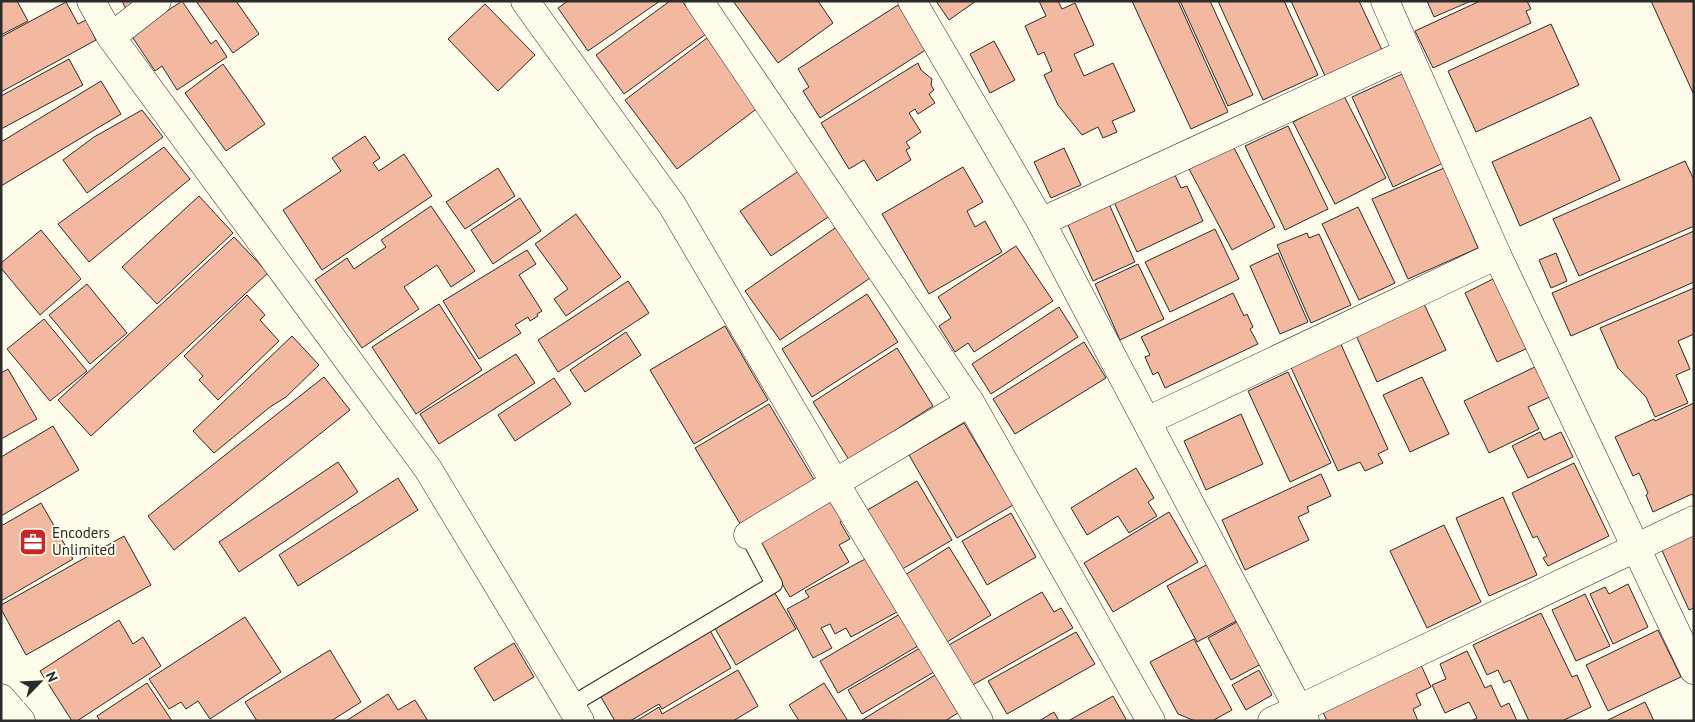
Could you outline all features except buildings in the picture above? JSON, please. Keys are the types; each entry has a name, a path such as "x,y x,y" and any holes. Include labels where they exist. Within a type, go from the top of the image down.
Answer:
{"street":[{"path":"91,1 111,37 428,469 575,715"},
{"path":"111,37 157,1"},
{"path":"525,1 672,205 835,483 979,721"},
{"path":"699,1 970,402 1151,721"},
{"path":"912,1 1041,222 1302,715"},
{"path":"1385,1 1497,255 1694,670"},
{"path":"1041,222 1407,53"},
{"path":"1147,421 1497,255"},
{"path":"748,536 970,402"},
{"path":"1272,721 1302,715 1694,520"},
{"path":"1,698 22,721"}],"lane":[{"path":"575,715 774,584 748,536"}],"place":[{"name":"Encoders Unlimited","path":"33,542"}]}
